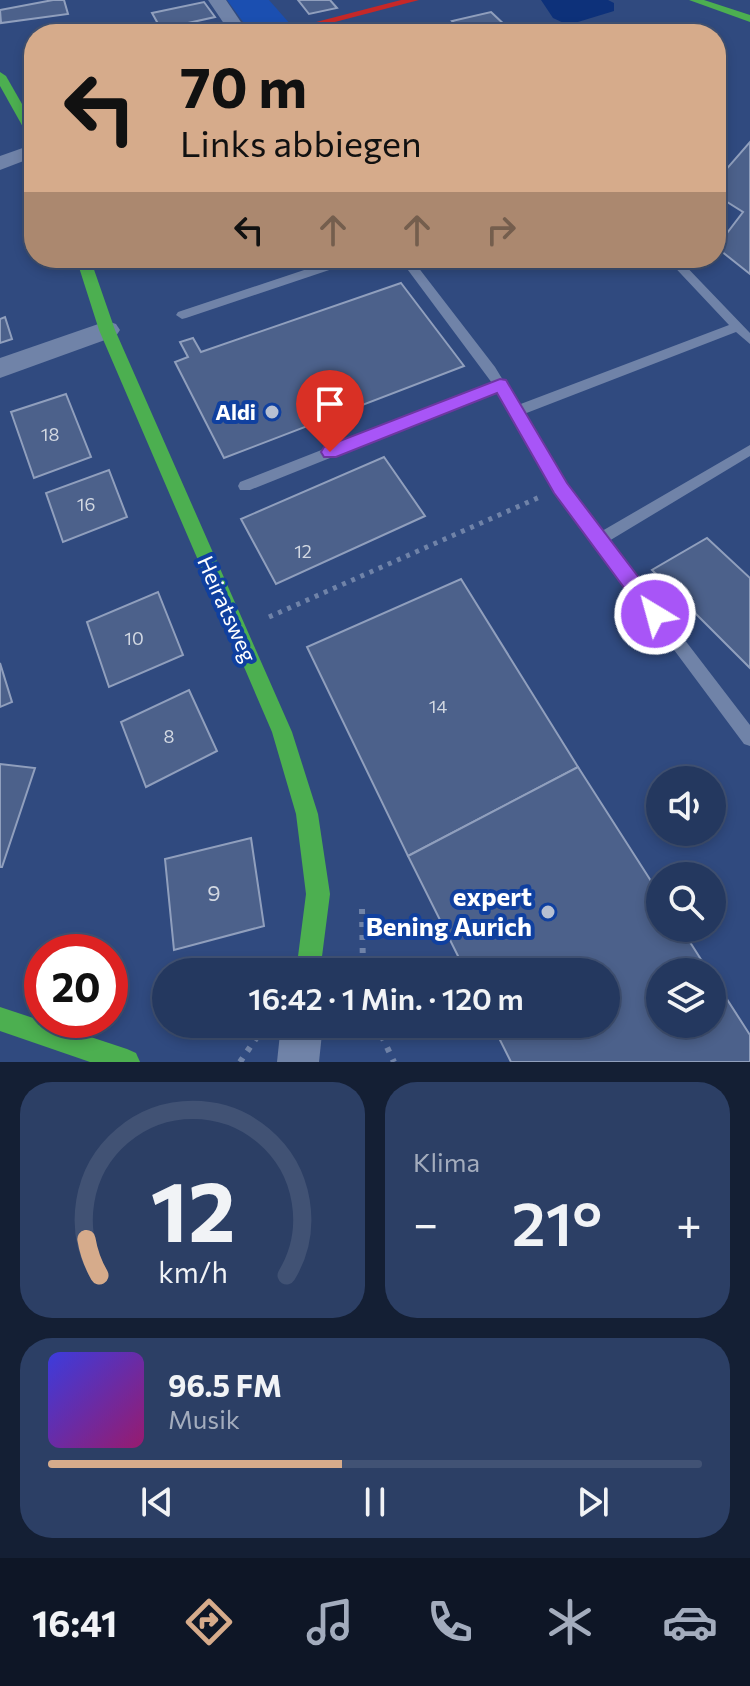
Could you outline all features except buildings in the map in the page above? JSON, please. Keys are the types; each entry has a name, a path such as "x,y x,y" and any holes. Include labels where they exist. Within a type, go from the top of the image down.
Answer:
{"street":[{"path":"217,0 233,24"},
{"path":"317,24 414,0"},
{"path":"694,0 750,19"},
{"path":"0,76 24,114"},
{"path":"0,163 24,154"},
{"name":"Heiratsweg","path":"86,268 107,330 282,732 307,814 318,894 310,958"},
{"path":"0,368 107,330"},
{"path":"0,1019 127,1062"},
{"path":"298,1062 301,1038"}],"lane":[{"path":"182,315 322,268"},
{"path":"412,268 500,385 561,488 598,540 750,738"},
{"path":"681,268 750,340"},
{"path":"517,411 737,327"},
{"path":"245,486 500,385"},
{"path":"598,540 750,450"}],"path":[{"path":"236,632 561,488"},
{"path":"240,1062 256,1038"},
{"path":"383,1038 394,1062"}],"shaded area":[{"path":"227,0 269,0 290,24 245,24"},
{"path":"541,0 608,0 614,3 614,11 571,24 553,18"}],"traffic: fast":[{"path":"694,0 750,19"},
{"path":"0,76 24,118"},
{"path":"86,268 107,330 282,732 307,814 318,894 310,958"},
{"path":"0,1019 127,1062"}],"traffic: jam":[{"path":"317,24 414,0"}],"place":[{"name":"Aldi","path":"272,412"},
{"name":"expert Bening Aurich","path":"548,912"}],"route":[{"path":"330,452 500,385 561,488 655,614"}]}
